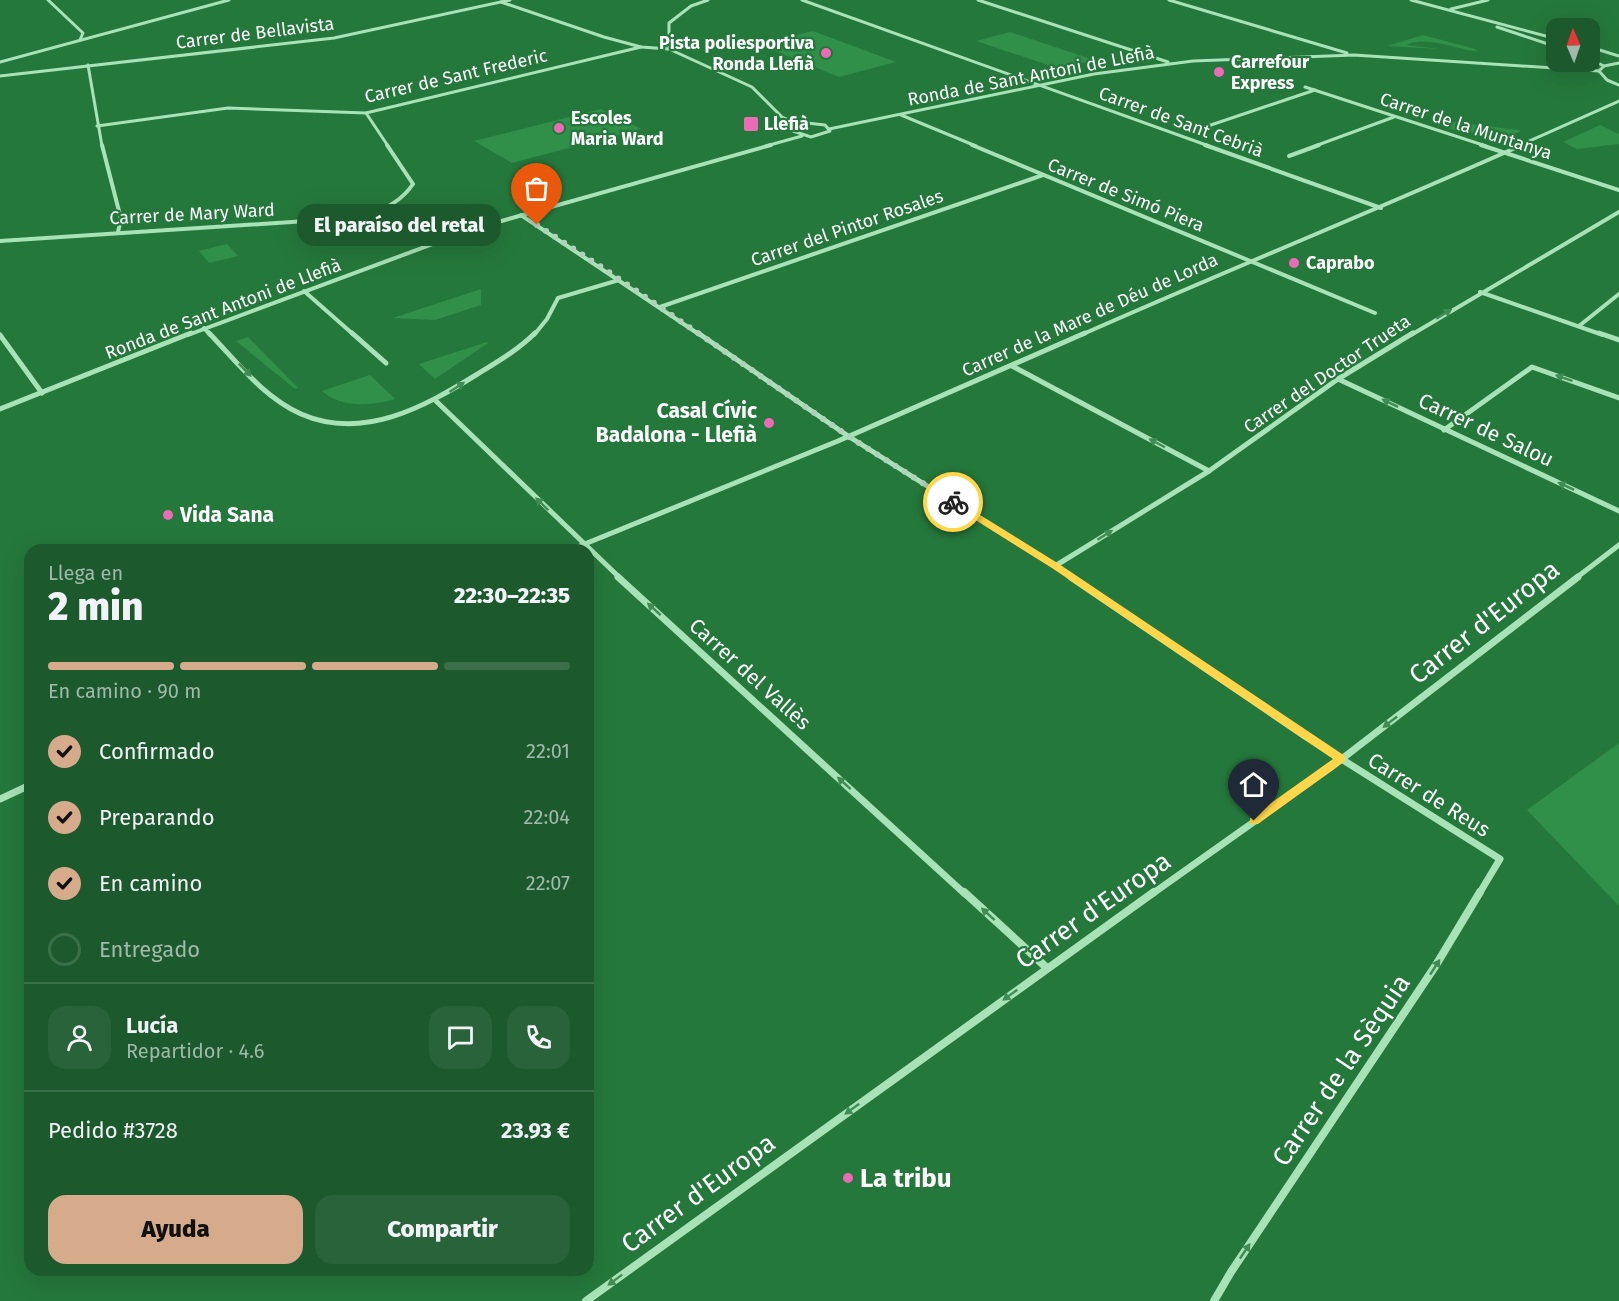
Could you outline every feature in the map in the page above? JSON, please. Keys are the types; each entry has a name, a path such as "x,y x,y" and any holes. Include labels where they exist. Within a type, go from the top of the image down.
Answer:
{"street":[{"path":"48,0 83,33 80,40"},
{"path":"0,62 229,0"},
{"path":"495,0 604,37 641,47 669,49 752,87 782,117 800,125 820,124 830,129"},
{"name":"Carrer de Bellavista","path":"0,75 334,38 510,0"},
{"path":"669,49 669,23 691,6 708,0"},
{"name":"Carrer de Sant Cebrià","path":"802,0 1381,208"},
{"path":"978,0 1169,63"},
{"path":"1169,0 1354,55"},
{"path":"1411,0 1546,36"},
{"path":"1445,9 1488,0"},
{"path":"1445,9 1546,43"},
{"name":"Carrer de Sant Frederic","path":"97,126 228,108 366,113 641,47"},
{"path":"1600,50 1619,56"},
{"name":"Ronda de Sant Antoni de Llefià","path":"0,409 204,328 467,231 802,136 823,135 830,129 1094,74 1169,63 1354,55 1546,68"},
{"path":"1600,70 1604,66 1619,63"},
{"path":"1600,64 1604,66"},
{"path":"88,65 97,126 121,219 118,232"},
{"path":"1600,72 1606,80 1619,85"},
{"name":"Carrer de la Muntanya","path":"1305,87 1619,190"},
{"path":"1199,129 1315,90"},
{"name":"Carrer de la Mare de Déu de Lorda","path":"584,544 1012,366 1249,261 1381,208 1619,101"},
{"name":"Carrer de Mary Ward","path":"0,241 322,220 356,216 385,208 409,193 412,184 366,113"},
{"name":"Carrer de Simó Piera","path":"900,115 1375,313"},
{"path":"1289,156 1395,117"},
{"path":"800,125 793,131 802,136"},
{"name":"Carrer del Pintor Rosales","path":"660,307 1042,175"},
{"name":"Carrer del Doctor Trueta","path":"1055,566 1209,471 1338,379 1480,292 1619,212"},
{"name":"Carrer de Reus","path":"521,215 848,436 1055,566 1341,759 1500,859"},
{"path":"204,328 277,400 316,420 361,426 391,419 436,401 522,345 544,323 558,298 619,280"},
{"path":"304,291 386,363"},
{"path":"1480,292 1619,340"},
{"path":"1579,326 1619,294"},
{"path":"0,335 42,393"},
{"path":"1012,366 1209,471"},
{"path":"1444,429 1532,367 1619,398"},
{"name":"Carrer de Salou","path":"1338,379 1619,511"},
{"name":"Carrer del Vallès","path":"436,401 584,544"},
{"name":"Carrer d'Europa","path":"586,1301 1341,759 1619,545"},
{"name":"Carrer del Vallès","path":"594,553 1047,968"},
{"path":"0,799 24,788"},
{"name":"Carrer de la Sèquia","path":"1214,1301 1231,1272 1436,965 1500,859"}],"green space":[{"name":"Pista poliesportiva Ronda Llefià","path":"813,31 896,62 839,77 758,44"},
{"path":"1010,32 1097,61 1054,67 976,41"},
{"path":"1423,35 1480,52 1433,42 1415,42 1406,45 1440,49 1387,46"},
{"path":"601,109 641,129 512,163 474,141"},
{"path":"1432,119 1521,131 1493,143 1469,131 1463,133 1433,123"},
{"path":"1600,125 1619,134 1619,144 1577,149 1563,142"},
{"path":"227,244 238,256 209,263 199,251"},
{"path":"481,289 481,305 435,320 393,318"},
{"path":"248,337 298,388 295,389 236,341"},
{"path":"487,342 435,379 419,364"},
{"path":"370,375 395,399 367,404 347,403 329,397 322,391"},
{"path":"1619,743 1619,906 1527,810"}],"way so far":[{"path":"537,225 848,436 953,502"}],"place":[{"name":"Pista poliesportiva Ronda Llefià","path":"826,53"},
{"name":"Carrefour Express","path":"1219,72"},
{"name":"Llefià","path":"751,124"},
{"name":"Escoles Maria Ward","path":"559,128"},
{"name":"El paraíso del retal","path":"537,225"},
{"name":"Caprabo","path":"1294,263"},
{"name":"Casal Cívic Badalona - Llefià","path":"769,423"},
{"name":"Vida Sana","path":"168,515"},
{"name":"La tribu","path":"848,1178"}],"route":[{"path":"953,502 1055,566 1341,759 1254,821"}]}
